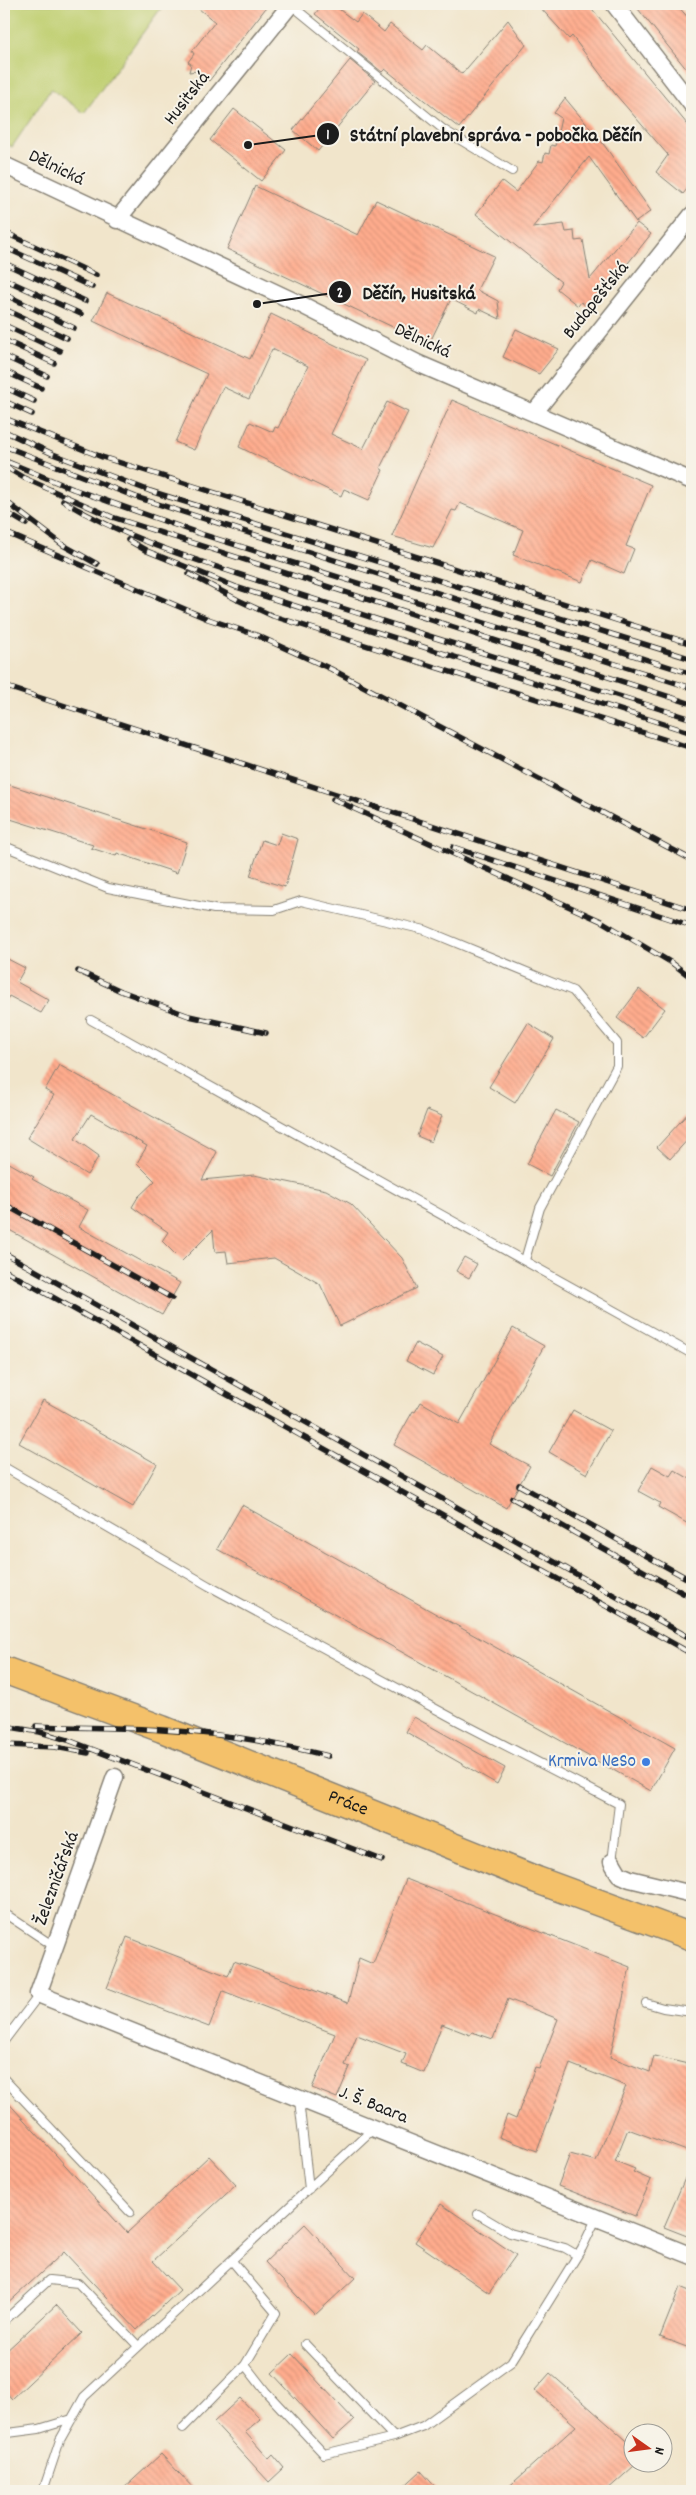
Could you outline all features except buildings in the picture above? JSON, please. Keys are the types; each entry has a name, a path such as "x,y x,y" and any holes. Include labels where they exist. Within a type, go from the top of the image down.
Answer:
{"main road":[{"name":"Práce","path":"4,1670 162,1730 537,1880 692,1937"}],"street":[{"name":"Husitská","path":"117,220 290,4"},
{"path":"614,4 692,105"},
{"name":"Dělnická","path":"4,166 304,306 418,363 692,481"},
{"name":"Budapešťská","path":"534,413 692,215"},
{"name":"Železničářská","path":"37,1997 115,1777"},
{"path":"612,1862 619,1874 630,1879 692,1894"},
{"name":"J. Š. Baara","path":"37,1997 299,2098 692,2256"}],"lane":[{"path":"290,4 444,130 512,171"},
{"path":"4,846 108,888 204,907 274,910 301,901 425,930 572,991 617,1043 617,1066 540,1208 525,1260"},
{"path":"91,1020 692,1354"},
{"path":"4,1467 210,1586 458,1721 619,1804 612,1862"},
{"path":"4,1913 54,1947"},
{"path":"4,2041 37,1997"},
{"path":"646,2003 663,2008 692,2012"},
{"path":"4,2079 130,2212"},
{"path":"299,2098 310,2189"},
{"path":"43,2491 60,2440 84,2397 374,2128"},
{"path":"478,2214 510,2233 565,2248 577,2255"},
{"path":"245,2365 266,2392 324,2454 394,2437 423,2426 511,2362 577,2255 596,2217"},
{"path":"183,2428 245,2365 276,2313 232,2261"},
{"path":"4,2321 49,2280 78,2283 138,2346"},
{"path":"305,2344 394,2437"},
{"path":"4,2436 8,2433 39,2429 72,2419"}],"green space":[{"path":"4,4 164,4 84,113 51,89 12,147 4,142"}],"railway":[{"path":"4,232 96,275"},
{"path":"4,247 92,287"},
{"path":"4,263 85,301"},
{"path":"4,279 81,314"},
{"path":"4,294 74,328"},
{"path":"4,309 67,338"},
{"path":"4,325 60,351"},
{"path":"4,340 54,363"},
{"path":"4,356 47,376"},
{"path":"4,371 41,388"},
{"path":"4,387 34,401"},
{"path":"4,401 32,414"},
{"path":"4,418 102,457 692,644"},
{"path":"4,431 53,454 150,491 692,659"},
{"path":"4,446 136,497 692,674"},
{"path":"8,462 73,489 198,533 692,688"},
{"path":"4,466 24,478 112,517 692,704"},
{"path":"4,500 63,545 97,564"},
{"path":"63,501 118,530 176,553 345,609 692,719"},
{"path":"4,511 26,524"},
{"path":"4,532 208,619 256,635 331,669 692,860"},
{"path":"128,540 147,551 236,587 692,733"},
{"path":"189,574 273,616 692,748"},
{"path":"4,686 692,910"},
{"path":"333,799 601,921 672,963 692,978"},
{"path":"453,847 692,926"},
{"path":"78,971 121,991 189,1016 266,1033"},
{"path":"4,1204 172,1298"},
{"path":"4,1253 692,1639"},
{"path":"4,1270 692,1654"},
{"path":"519,1485 692,1581"},
{"path":"512,1498 692,1598"},
{"path":"4,1726 40,1732 68,1740 382,1860"},
{"path":"36,1726 146,1729 204,1733 267,1742 328,1756"},
{"path":"4,1745 55,1747 88,1753"}],"place":[{"name":"Státní plavební správa - pobočka Děčín","path":"248,145"},
{"name":"Děčín, Husitská","path":"257,304"},
{"name":"Krmiva NeSo","path":"646,1762"}]}
